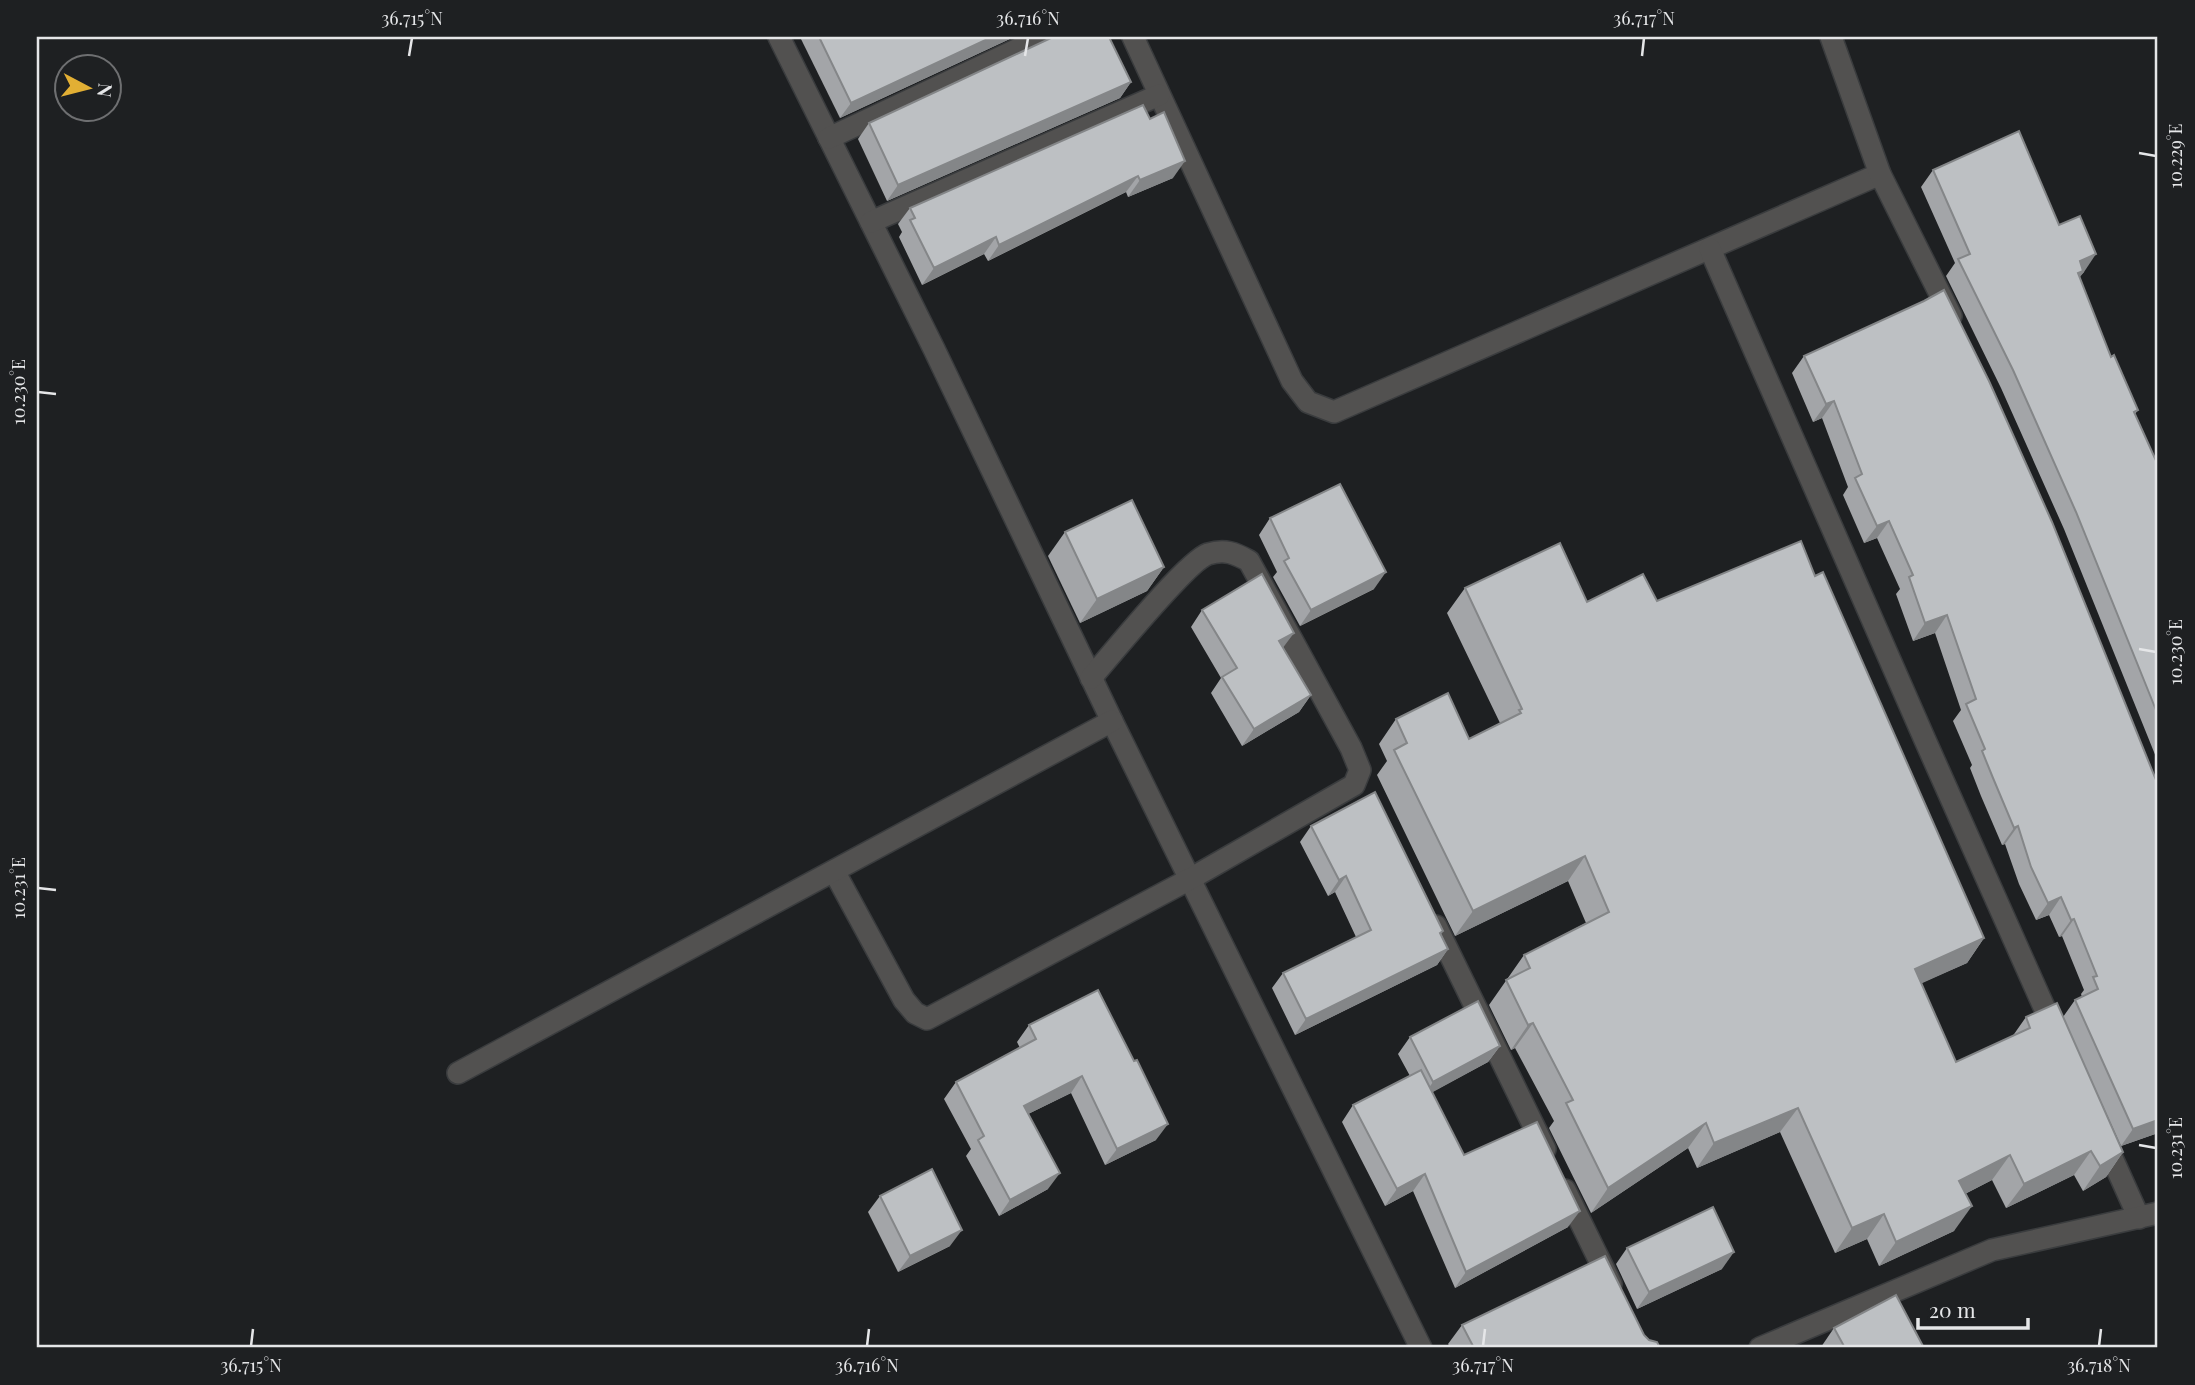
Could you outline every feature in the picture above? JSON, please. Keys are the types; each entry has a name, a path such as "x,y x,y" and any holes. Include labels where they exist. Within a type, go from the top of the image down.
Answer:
{"street":[{"path":"779,37 1421,1348"},
{"path":"829,138 1044,37"},
{"path":"1133,37 1292,381 1308,402 1334,412 1880,174"},
{"path":"1831,37 1880,174 1959,332"},
{"path":"871,222 1159,95"},
{"path":"1710,248 1925,740 2066,1054"},
{"path":"1091,678 1186,571 1206,554 1232,551 1249,561 1351,748 1373,795"},
{"path":"458,1073 1112,721"},
{"path":"834,871 904,1000 915,1013 927,1019 1190,879 1354,785 1360,770"},
{"path":"1428,908 1617,1298"},
{"path":"1760,1348 1796,1341 1992,1250 2149,1215 2094,1117"}],"building":[{"path":"819,37 992,37 851,103"},
{"path":"1053,37 1109,37 1131,82 898,185 869,123"},
{"path":"1143,105 1150,119 1164,112 1185,161 1140,180 1138,176 999,245 996,237 934,268 910,220 915,218 910,208"},
{"path":"2019,131 2059,225 2080,216 2096,254 2080,261 2083,271 2078,273 2111,357 2114,355 2138,410 2134,412 2158,465 2158,715 2076,512 2013,370 1958,259 1970,254 1933,170"},
{"path":"1944,290 1989,381 2052,522 2158,785 2158,1120 2133,1129 2075,1000 2098,989 2093,977 2097,976 2074,919 2071,920 2061,897 2048,903 2031,867 2018,826 2014,828 1993,778 1982,751 1985,749 1966,704 1976,699 1947,615 1925,623 1909,577 1913,575 1889,521 1877,526 1855,478 1862,474 1834,401 1826,404 1804,356"},
{"path":"1340,484 1386,572 1311,610 1284,561 1289,558 1270,518"},
{"path":"1132,500 1164,567 1097,599 1065,532"},
{"path":"1801,541 1815,576 1823,572 1984,938 1915,969 1956,1062 2030,1028 2026,1017 2057,1003 2123,1152 2100,1166 2091,1151 2024,1184 2010,1155 1959,1181 1972,1206 1896,1242 1884,1214 1852,1228 1798,1108 1714,1143 1706,1123 1608,1188 1566,1103 1573,1100 1533,1023 1528,1025 1506,980 1530,968 1524,955 1609,912 1585,856 1473,911 1394,750 1407,743 1396,719 1448,693 1469,739 1521,713 1519,710 1522,709 1465,588 1560,543 1587,602 1643,574 1657,601"},
{"path":"1262,574 1294,633 1279,641 1311,695 1254,729 1222,677 1237,668 1202,610"},
{"path":"1375,792 1443,931 1440,933 1448,949 1306,1019 1283,973 1371,930 1346,876 1339,880 1311,826"},
{"path":"1098,990 1134,1061 1137,1060 1168,1124 1117,1149 1082,1076 1024,1106 1060,1173 1010,1200 978,1140 984,1136 956,1082 1036,1039 1029,1025"},
{"path":"1478,1001 1500,1046 1433,1082 1410,1037"},
{"path":"1421,1070 1464,1155 1537,1122 1580,1211 1466,1272 1425,1174 1397,1189 1353,1105"},
{"path":"932,1169 962,1230 910,1256 880,1196"},
{"path":"1713,1207 1734,1252 1649,1292 1627,1248"},
{"path":"1605,1256 1644,1335 1657,1342 1660,1348 1474,1348 1462,1325"},
{"path":"1896,1295 1924,1348 1845,1348 1834,1328"}]}
